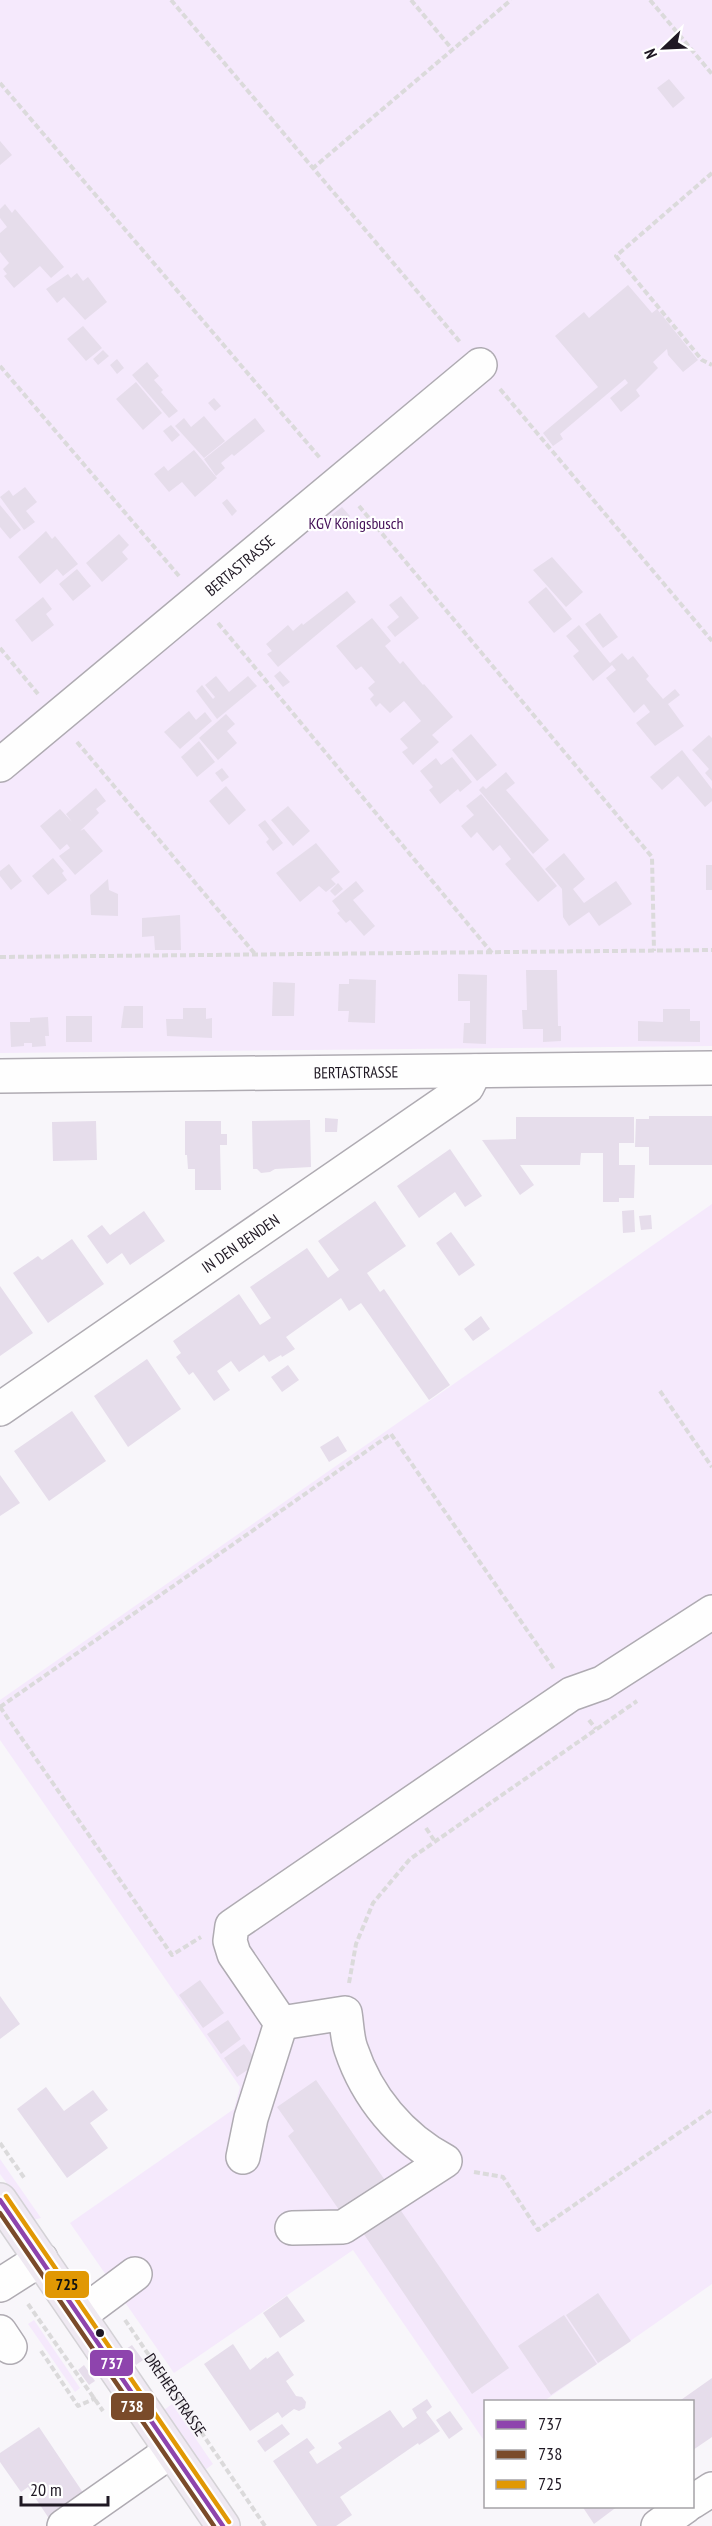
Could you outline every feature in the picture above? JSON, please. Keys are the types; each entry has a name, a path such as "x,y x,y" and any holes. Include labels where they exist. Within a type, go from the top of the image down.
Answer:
{"main road":[{"name":"DREHERSTRASSE","path":"0,2200 223,2526"}],"street":[{"name":"BERTASTRASSE","path":"0,765 480,365"},
{"name":"BERTASTRASSE","path":"0,1076 712,1068"},
{"name":"IN DEN BENDEN","path":"0,1410 467,1088 475,1071"},
{"path":"281,2023 234,1954 230,1941 232,1926 571,1694 602,1683 712,1612"},
{"path":"281,2023 345,2013 350,2047 371,2092 396,2124 429,2152 446,2161 343,2227 291,2228"},
{"path":"243,2157 251,2118 281,2023"},
{"path":"5,2282 41,2259"},
{"path":"80,2315 135,2274"},
{"path":"64,2526 171,2451"},
{"path":"694,2501 712,2489"},
{"path":"658,2526 683,2508"}],"path":[{"path":"171,0 712,641"},
{"path":"411,0 452,49"},
{"path":"312,169 511,0"},
{"path":"650,0 712,74"},
{"path":"712,173 616,256 702,360 712,365"},
{"path":"0,366 199,600 492,953"},
{"path":"0,648 256,955"},
{"path":"0,957 712,950"},
{"path":"660,1391 712,1467"},
{"path":"231,1932 210,1931 172,1955 0,1707 391,1434 596,1729"},
{"path":"345,2013 350,2008 349,1987 356,1944 373,1903 395,1874 434,1840 644,1696"},
{"path":"446,2161 492,2177 503,2178 538,2230 712,2110"},
{"path":"5,2282 35,2313 94,2398 78,2406"},
{"name":"DREHERSTRASSE","path":"106,2296 165,2377 173,2394 265,2526"},
{"path":"13,2333 42,2308"}],"green space":[{"name":"KGV Königsbusch","path":"0,0 712,0 712,1046 0,1053"},
{"path":"712,1204 712,2284 545,2400 484,2400 484,2441 353,2250 174,2373 70,2223 234,2109 240,2087 0,1740 0,1700"},
{"path":"0,2159 41,2218 33,2220 0,2174"},
{"path":"34,2320 80,2388 75,2392 28,2324"},
{"path":"172,2404 213,2464 205,2470 164,2410"}],"building":[{"path":"669,79 685,98 673,108 657,88"},
{"path":"0,141 12,155 0,165"},
{"path":"5,204 12,213 15,209 64,267 51,278 40,266 14,288 4,276 7,274 3,269 9,263 0,252 0,233 7,227 0,218 0,209"},
{"path":"77,273 83,281 88,277 107,302 85,320 64,297 57,303 46,289 68,274 71,278"},
{"path":"628,285 652,313 657,309 698,360 683,372 668,355 667,349 653,362 658,368 636,390 640,396 621,412 610,398 628,383 625,379 560,434 563,439 553,446 543,433 598,387 555,336 584,312 589,318"},
{"path":"83,326 102,348 86,361 67,339"},
{"path":"103,350 109,356 98,365 93,359"},
{"path":"117,359 124,368 117,374 110,365"},
{"path":"147,362 159,376 154,380 163,390 161,392 178,411 169,418 132,375"},
{"path":"136,382 162,413 143,430 116,399"},
{"path":"214,398 221,406 215,411 208,403"},
{"path":"204,416 225,441 204,458 175,426 184,418 191,427"},
{"path":"255,418 265,431 234,456 232,454 221,463 225,468 216,476 204,459"},
{"path":"171,425 180,435 172,442 163,431"},
{"path":"194,450 217,478 195,497 182,482 169,492 154,474 164,466 168,471"},
{"path":"25,487 37,502 26,511 35,522 24,530 0,497 9,490 13,496"},
{"path":"227,499 237,511 232,516 222,503"},
{"path":"0,505 21,530 10,539 0,527"},
{"path":"342,507 350,516 337,526 329,517"},
{"path":"46,531 52,539 55,536 78,564 63,576 57,569 40,584 18,557"},
{"path":"119,534 129,545 122,552 128,559 102,582 86,563"},
{"path":"552,557 583,592 566,607 533,570"},
{"path":"77,569 91,586 73,601 59,584"},
{"path":"546,587 572,619 554,633 528,602"},
{"path":"347,591 356,602 278,667 267,654 272,651 266,644 288,625 293,631 302,623 303,625"},
{"path":"401,596 419,618 395,637 387,627 399,617 389,605"},
{"path":"43,597 52,609 46,614 54,625 32,642 15,620"},
{"path":"600,613 618,637 603,648 585,624"},
{"path":"372,618 391,641 385,646 400,664 403,661 453,717 432,735 439,742 413,765 402,752 408,748 400,739 421,721 404,701 390,713 380,703 376,707 370,699 374,695 368,688 375,682 361,666 356,670 336,646"},
{"path":"579,625 610,663 622,653 628,660 633,656 649,676 646,679 663,699 675,689 680,695 668,704 684,726 655,746 636,723 650,712 644,704 634,713 606,678 616,670 612,665 593,681 573,656 579,651 566,636"},
{"path":"280,671 290,682 283,687 274,676"},
{"path":"216,676 229,692 248,676 257,686 217,719 196,691 202,685 213,699 215,697 205,685"},
{"path":"189,711 196,720 205,712 212,721 180,749 164,732"},
{"path":"226,714 235,724 227,731 237,743 218,760 199,738"},
{"path":"471,734 497,765 477,781 452,750"},
{"path":"709,735 712,738 712,781 705,773 709,769 692,750"},
{"path":"199,741 215,762 197,777 181,757"},
{"path":"682,750 712,789 712,801 705,807 678,776 662,790 650,777"},
{"path":"452,757 472,782 460,792 458,789 440,804 429,790 433,787 420,771 436,758 441,765"},
{"path":"222,768 229,777 222,782 215,773"},
{"path":"506,772 515,783 506,790 549,840 533,854 479,790 483,786 486,789"},
{"path":"226,786 246,810 229,825 209,801"},
{"path":"96,788 106,801 96,809 99,813 80,831 84,829 103,851 75,875 59,856 70,848 67,844 60,850 40,826 60,809 72,822 66,814"},
{"path":"481,794 557,886 538,902 505,864 511,859 500,845 493,851 477,832 471,838 461,826 474,815 466,806"},
{"path":"288,806 310,831 293,846 271,820"},
{"path":"265,820 283,843 273,851 266,842 269,839 258,825"},
{"path":"316,843 340,872 331,879 336,884 326,892 319,886 300,902 276,873"},
{"path":"564,853 585,879 573,889 584,903 616,881 632,904 599,926 589,912 569,926 563,917 562,889 545,869"},
{"path":"53,858 64,871 62,873 67,880 48,895 32,876"},
{"path":"9,864 22,881 11,890 0,876 0,871"},
{"path":"706,865 712,865 712,890 706,890"},
{"path":"108,879 109,890 118,894 118,916 91,915 90,895"},
{"path":"356,881 364,891 353,900 375,926 364,936 350,920 346,923 337,913 340,911 332,901"},
{"path":"338,883 343,889 335,896 330,891"},
{"path":"180,915 181,950 155,950 154,936 142,937 142,918"},
{"path":"526,970 557,970 558,1026 561,1026 561,1041 543,1042 543,1029 523,1029 522,1010 527,1010"},
{"path":"458,974 487,975 486,1044 463,1043 464,1023 470,1023 470,1001 458,1001"},
{"path":"349,979 376,980 375,1023 348,1022 349,1011 338,1011 339,984 349,984"},
{"path":"273,982 295,983 294,1016 272,1016"},
{"path":"124,1006 143,1006 143,1028 121,1028"},
{"path":"183,1008 206,1008 206,1019 212,1018 212,1038 167,1036 166,1019 183,1019"},
{"path":"663,1009 690,1009 690,1021 700,1021 700,1042 638,1041 638,1021 663,1022"},
{"path":"66,1016 92,1016 92,1042 66,1042"},
{"path":"48,1017 49,1036 45,1036 46,1046 32,1047 32,1043 24,1043 24,1046 11,1047 10,1022 30,1022 30,1018"},
{"path":"649,1116 712,1116 712,1165 649,1165 649,1147 635,1147 636,1119 649,1119"},
{"path":"516,1117 634,1117 634,1143 619,1143 619,1165 635,1165 634,1198 619,1198 619,1202 603,1202 603,1153 581,1153 580,1165 520,1165 534,1185 520,1195 482,1140 516,1139"},
{"path":"325,1118 338,1119 337,1132 325,1132"},
{"path":"310,1120 311,1167 275,1169 261,1173 253,1169 252,1121"},
{"path":"96,1121 97,1160 53,1161 52,1122"},
{"path":"185,1121 221,1121 221,1134 227,1134 227,1145 220,1145 221,1190 195,1190 195,1169 188,1169 187,1155 185,1155"},
{"path":"450,1149 482,1196 465,1207 455,1192 419,1218 397,1186"},
{"path":"375,1201 406,1246 367,1273 380,1292 384,1289 450,1385 429,1400 361,1303 349,1311 341,1298 286,1337 295,1349 282,1357 281,1355 269,1362 264,1355 239,1372 231,1361 217,1371 230,1390 214,1401 193,1372 189,1375 176,1357 181,1353 173,1341 239,1294 260,1325 271,1318 250,1287 307,1248 328,1278 339,1270 318,1241"},
{"path":"634,1210 635,1232 623,1233 622,1211"},
{"path":"144,1211 165,1241 130,1265 122,1253 107,1264 87,1236 102,1225 110,1235"},
{"path":"651,1215 652,1229 641,1230 639,1216"},
{"path":"451,1232 475,1265 459,1276 436,1243"},
{"path":"72,1239 104,1284 48,1323 13,1273 38,1256 42,1260"},
{"path":"0,1286 33,1333 0,1356"},
{"path":"481,1316 490,1329 473,1341 464,1329"},
{"path":"147,1359 181,1409 128,1447 94,1396"},
{"path":"288,1365 299,1380 282,1392 271,1377"},
{"path":"72,1411 106,1461 49,1501 14,1451"},
{"path":"338,1436 347,1451 329,1462 320,1447"},
{"path":"0,1475 20,1503 0,1516"},
{"path":"200,1980 224,2013 203,2028 179,1995"},
{"path":"0,1996 20,2024 0,2039"},
{"path":"228,2020 241,2039 221,2054 207,2034"},
{"path":"244,2044 258,2063 237,2077 224,2058"},
{"path":"316,2080 391,2189 346,2220 288,2136 294,2131 277,2107"},
{"path":"46,2087 64,2111 93,2090 108,2110 90,2123 108,2148 67,2178 17,2109"},
{"path":"395,2202 509,2368 472,2394 359,2227"},
{"path":"598,2293 631,2341 598,2363 566,2315"},
{"path":"287,2296 305,2321 280,2338 263,2313"},
{"path":"564,2315 597,2364 551,2395 518,2346"},
{"path":"233,2344 250,2370 278,2351 294,2375 286,2381 296,2396 302,2397 306,2402 305,2408 299,2411 294,2409 282,2418 278,2412 250,2431 204,2364"},
{"path":"132,2345 143,2360 136,2365 126,2349"},
{"path":"84,2365 95,2381 89,2385 78,2370"},
{"path":"712,2378 712,2437 694,2449 694,2400 681,2400"},
{"path":"427,2399 432,2407 426,2412 440,2431 419,2445 418,2443 340,2497 352,2515 336,2526 317,2526 273,2461 307,2438 315,2448 309,2452 317,2464 342,2448 338,2443 390,2410 403,2428 417,2418 412,2409"},
{"path":"450,2411 463,2429 449,2439 436,2420"},
{"path":"282,2424 290,2434 265,2452 257,2441"},
{"path":"39,2427 86,2497 50,2520 28,2487 21,2492 0,2462 0,2453"},
{"path":"583,2508 615,2508 594,2524"}],"transit line":[{"name":"725","path":"6,2196 229,2522"},
{"name":"737","path":"0,2200 223,2526"},
{"name":"738","path":"0,2213 214,2526"}]}
